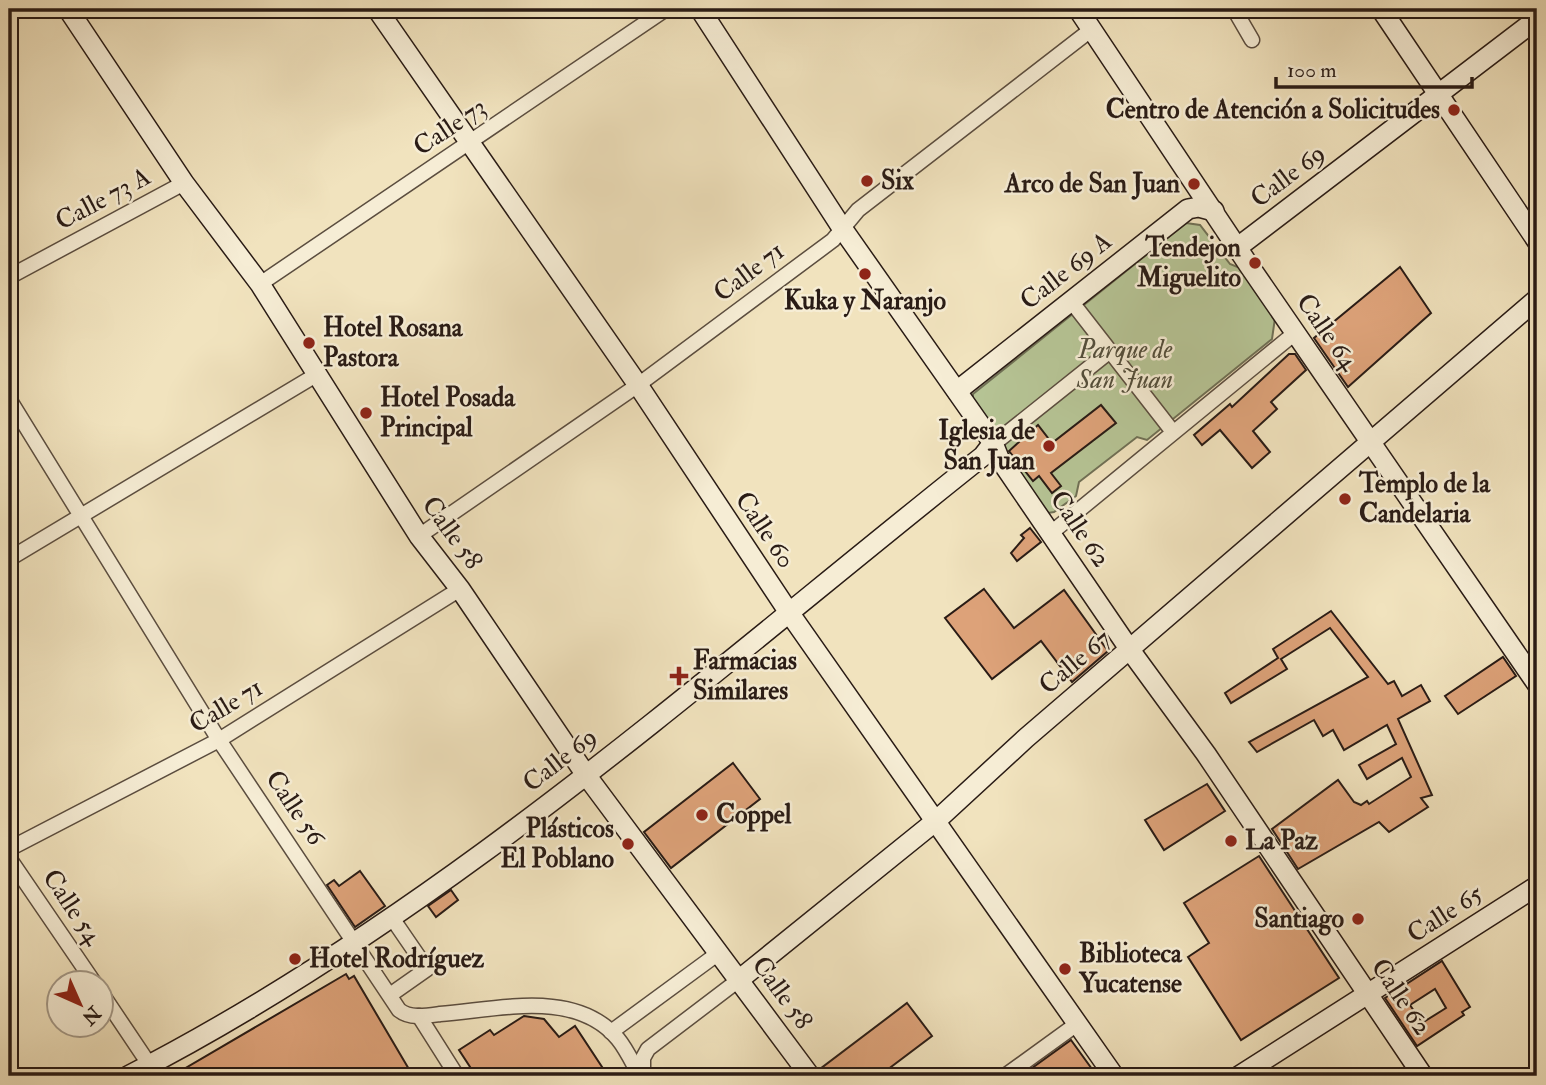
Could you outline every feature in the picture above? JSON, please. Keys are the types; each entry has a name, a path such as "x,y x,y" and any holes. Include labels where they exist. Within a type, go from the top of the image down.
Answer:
{"main road":[{"name":"Calle 58","path":"68,9 184,183 260,284 419,536 460,589 586,775 810,1076"},
{"name":"Calle 60","path":"377,9 638,385 788,611 1114,1076"},
{"name":"Calle 62","path":"700,9 842,228 957,391 997,441 999,457 1130,650 1206,754 1423,1076"},
{"path":"1381,9 1537,241"},
{"name":"Calle 64","path":"1087,16 1295,333 1373,442 1537,684"},
{"name":"Calle 69","path":"1238,247 1441,95 1537,19"},
{"name":"Calle 69 A","path":"957,391 1188,209 1214,211"},
{"name":"Calle 67","path":"740,979 937,820 1537,299"},
{"name":"Calle 69","path":"128,1076 154,1071 357,943 392,918 586,775 983,456 997,441"},
{"name":"Calle 65","path":"1239,1076 1537,886"}],"street":[{"name":"Calle 73","path":"260,284 469,145 666,9"},
{"path":"1234,9 1252,40"},
{"name":"Calle 71","path":"419,536 638,385 833,240 858,210 1087,16"},
{"name":"Calle 73 A","path":"9,277 184,183"},
{"path":"1071,301 1173,432"},
{"path":"1051,533 1295,333"},
{"name":"Calle 69","path":"997,441 1110,351"},
{"path":"9,559 80,519 316,375"},
{"name":"Calle 56","path":"9,399 80,519 219,740 403,1013 419,1016"},
{"name":"Calle 71","path":"9,849 219,740 460,589"},
{"name":"Calle 54","path":"9,858 85,970"},
{"path":"390,995 428,969 392,918"},
{"path":"611,1032 719,952"},
{"name":"Calle 67","path":"641,1076 643,1058 648,1049 740,979"},
{"path":"457,1076 419,1016 557,1007 584,1014 611,1032 641,1076"},
{"path":"116,1015 154,1071"},
{"path":"1004,1076 1070,1029"}],"green space":[{"name":"Parque de San Juan","path":"1186,223 1200,225 1230,264 1240,268 1275,318 1272,339 1147,440 1137,437 1079,482 1076,496 1054,512 1048,513 1007,459 1004,443 973,402 973,394"}],"building":[{"path":"1400,267 1431,313 1348,387 1314,338"},
{"path":"1289,354 1295,354 1306,370 1271,402 1277,409 1253,431 1270,452 1252,468 1220,430 1202,445 1194,435 1230,404 1232,407"},
{"name":"Iglesia de San Juan","path":"1101,405 1116,423 1051,473 1061,486 1052,493 1039,476 1033,481 1009,451 1038,425 1052,443"},
{"path":"1030,528 1041,542 1017,561 1011,553 1024,538 1021,535"},
{"path":"984,589 1014,628 1064,590 1108,651 1072,682 1041,641 992,679 945,618"},
{"path":"1331,611 1388,684 1394,681 1402,696 1421,685 1430,701 1398,719 1432,795 1421,798 1428,807 1389,832 1379,822 1298,869 1272,829 1338,780 1354,802 1361,805 1367,801 1369,804 1411,777 1402,758 1367,779 1359,765 1396,744 1387,725 1344,750 1333,730 1323,736 1314,720 1257,752 1249,742 1368,677 1330,628 1281,659 1287,669 1231,703 1225,693 1278,658 1273,649"},
{"path":"1503,657 1516,676 1458,714 1445,696"},
{"name":"Coppel","path":"733,763 760,799 671,868 644,832"},
{"path":"1207,784 1225,811 1164,850 1145,820"},
{"path":"1259,856 1339,978 1241,1040 1188,957 1209,943 1184,903"},
{"path":"360,871 385,906 355,927 327,885 334,880 339,886"},
{"path":"451,890 458,900 436,917 428,906"},
{"path":"1442,961 1470,1007 1462,1012 1464,1015 1417,1046 1385,998","holes":["1435,989 1446,1008 1422,1023 1410,1005"]},
{"path":"346,974 349,979 354,976 413,1076 172,1076"},
{"path":"907,1003 932,1036 879,1076 822,1076 820,1069"},
{"path":"524,1016 544,1019 559,1037 575,1026 608,1076 476,1076 459,1050 490,1030 494,1035"},
{"path":"1071,1040 1097,1076 1021,1076"}],"place":[{"name":"Centro de Atención a Solicitudes","path":"1454,110"},
{"name":"Six","path":"867,181"},
{"name":"Arco de San Juan","path":"1194,184"},
{"name":"Tendejon Miguelito","path":"1255,263"},
{"name":"Kuka y Naranjo","path":"865,274"},
{"name":"Hotel Rosana Pastora","path":"309,343"},
{"name":"Hotel Posada Principal","path":"366,413"},
{"name":"Iglesia de San Juan","path":"1049,446"},
{"name":"Templo de la Candelaria","path":"1345,499"},
{"name":"Farmacias Similares","path":"679,676"},
{"name":"Coppel","path":"702,815"},
{"name":"La Paz","path":"1231,841"},
{"name":"Plásticos El Poblano","path":"628,844"},
{"name":"Santiago","path":"1358,919"},
{"name":"Hotel Rodríguez","path":"295,959"},
{"name":"Biblioteca Yucatense","path":"1065,969"}]}
